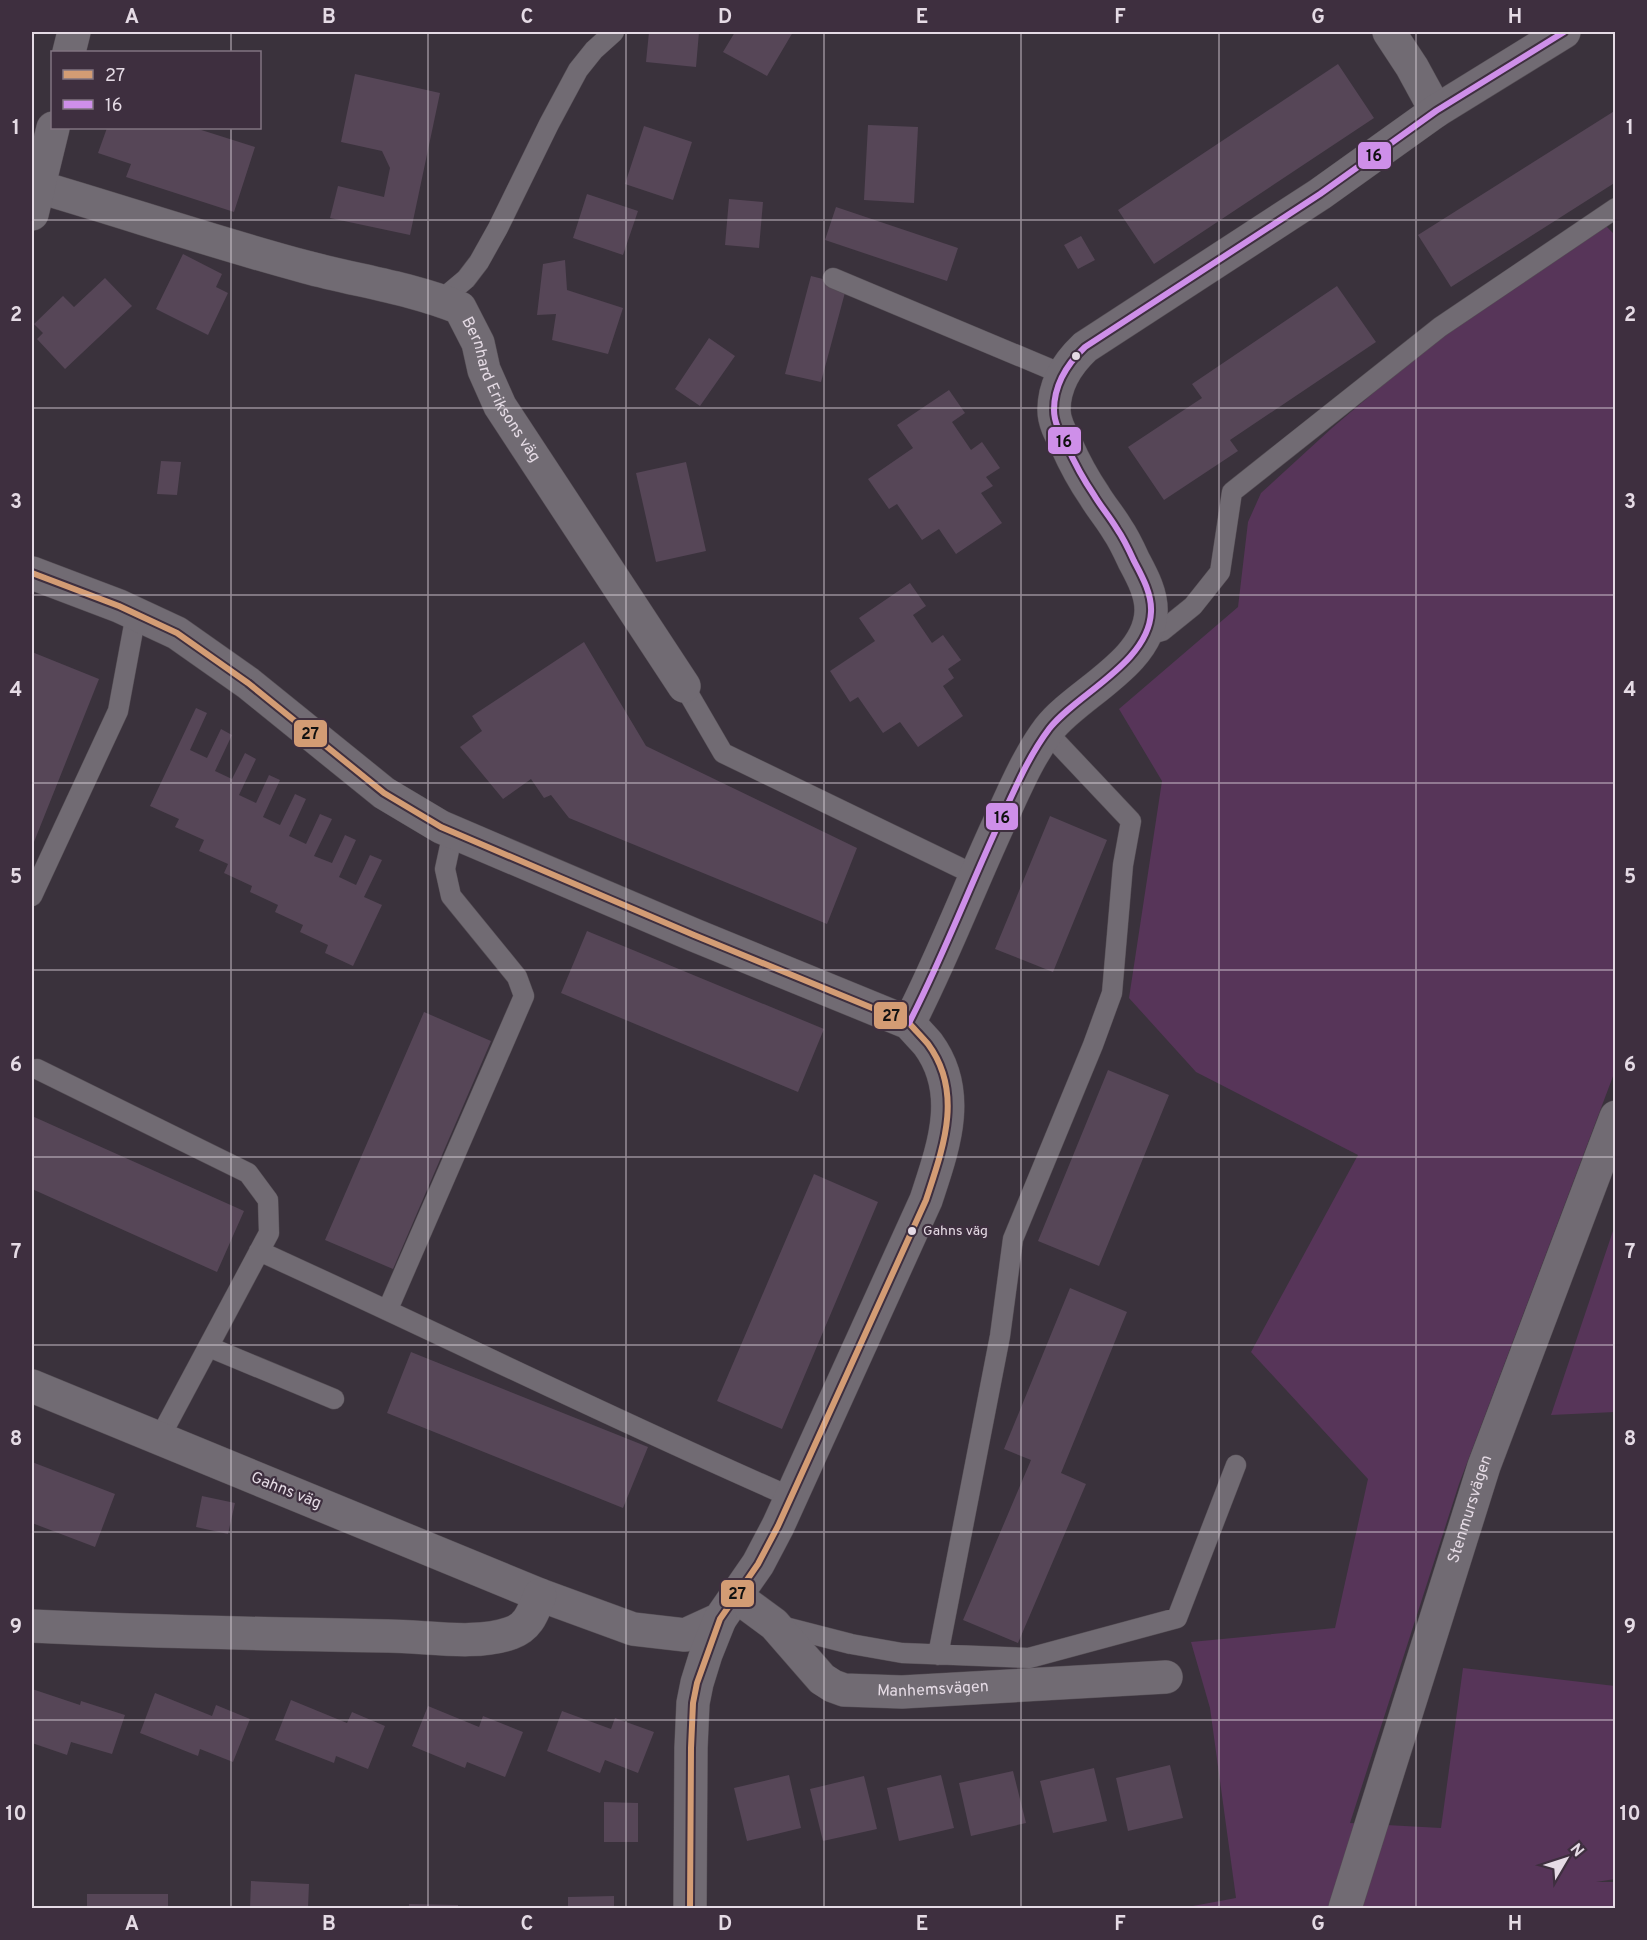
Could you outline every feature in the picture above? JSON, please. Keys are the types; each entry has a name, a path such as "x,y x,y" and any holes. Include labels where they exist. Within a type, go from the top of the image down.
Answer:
{"street":[{"path":"69,51 74,32"},
{"path":"1389,32 1412,67 1436,111"},
{"path":"909,1023 930,982 975,875 1032,754 1054,723 1114,673 1145,636 1151,612 1146,583 1117,528 1075,465 1055,422 1055,402 1062,374 1074,357 1085,347 1320,194 1436,111 1564,32"},
{"path":"35,201 53,129"},
{"name":"Bernhard Eriksons väg","path":"35,201 254,252 441,300 460,308 478,343 484,370 500,406 684,686"},
{"path":"32,573 136,614 177,633 248,682 384,793 453,832 694,935 909,1023 928,1044 944,1075 948,1100 944,1144 926,1200 791,1497 758,1564 728,1607 700,1673 693,1703 691,1748 690,1908"},
{"name":"Stenmursvägen","path":"1345,1908 1484,1466 1616,1117"},
{"name":"Gahns väg","path":"32,1386 540,1595 633,1629 684,1635 728,1607"},
{"path":"32,1626 153,1632 393,1636 481,1640 512,1633 524,1627 540,1595"},
{"name":"Manhemsvägen","path":"728,1607 774,1624 806,1664 822,1679 844,1690 914,1692 1166,1677"}],"lane":[{"path":"441,300 466,279 479,262 578,70 594,50 614,32"},
{"path":"1145,636 1162,631 1193,606 1220,572 1232,492 1440,327 1616,208"},
{"path":"833,278 1062,374"},
{"path":"32,896 118,711 136,614"},
{"path":"684,686 723,753 975,875"},
{"path":"938,1655 1000,1336 1013,1239 1093,1046 1112,993 1123,865 1131,821 1047,732"},
{"path":"388,1309 524,996 518,977 451,896 445,869 453,832"},
{"path":"37,1069 248,1173 268,1200 269,1233 159,1439"},
{"path":"259,1251 388,1309 672,1446 791,1497"},
{"path":"209,1347 334,1399"},
{"path":"774,1624 851,1644 902,1653 1029,1658 1178,1618 1236,1465"}],"shaded area":[{"path":"1606,226 1616,236 1615,1071 1459,1484 1350,1823 1441,1828 1463,1668 1615,1686 1615,1879 1596,1882 1615,1882 1615,1908 1182,1908 1236,1898 1210,1708 1191,1642 1335,1628 1368,1479 1251,1352 1358,1155 1196,1072 1129,998 1162,781 1119,709 1238,607 1248,522 1261,493 1332,428 1438,338"},
{"path":"1615,1225 1615,1412 1551,1415"}],"building":[{"path":"649,32 699,32 696,67 646,62"},
{"path":"735,32 793,32 767,76 723,52"},
{"path":"1338,64 1374,118 1154,264 1118,210"},
{"path":"355,74 440,93 410,235 330,218 338,186 384,197 390,168 382,151 341,142"},
{"path":"1616,110 1616,182 1451,287 1418,235"},
{"path":"868,125 918,127 914,203 864,200"},
{"path":"644,126 692,142 673,200 625,184"},
{"path":"107,129 198,129 255,147 234,212 126,177 131,164 98,153"},
{"path":"587,194 638,211 623,255 573,238"},
{"path":"729,199 763,202 759,248 725,245"},
{"path":"836,207 958,248 947,281 825,240"},
{"path":"1081,236 1095,260 1078,269 1064,245"},
{"path":"183,254 222,274 216,287 228,293 208,335 156,309"},
{"path":"565,260 567,290 623,308 608,354 552,340 556,314 537,315 543,264"},
{"path":"811,276 847,285 821,382 785,374"},
{"path":"105,278 132,306 65,369 37,339 43,333 34,324 63,296 74,307"},
{"path":"1337,286 1376,342 1230,440 1238,451 1164,500 1128,447 1202,398 1192,384"},
{"path":"709,338 735,356 700,406 675,389"},
{"path":"949,390 965,413 952,422 971,450 982,442 1000,468 986,477 993,486 981,493 1002,523 956,554 939,529 922,540 897,504 889,509 868,479 913,448 897,425"},
{"path":"161,461 181,462 177,495 157,494"},
{"path":"686,462 706,551 656,562 636,473"},
{"path":"910,583 926,606 913,615 932,643 943,635 961,660 948,669 954,678 943,686 963,716 918,747 900,722 883,733 858,697 850,702 830,671 875,641 859,618"},
{"path":"584,642 646,746 857,848 827,924 569,818 551,795 544,798 531,779 503,799 460,747 482,731 472,716"},
{"path":"32,652 99,679 32,847"},
{"path":"196,708 207,713 190,750 207,758 221,729 232,735 215,771 232,779 245,753 256,759 239,795 256,803 269,775 280,780 263,817 280,825 295,794 306,799 289,836 306,844 320,814 332,819 314,856 332,863 345,835 356,840 339,877 356,885 370,855 382,860 364,897 382,905 353,966 325,953 328,945 300,932 303,925 275,912 278,905 250,892 252,886 224,873 228,864 199,851 204,840 175,827 179,819 150,806"},
{"path":"1050,816 1107,840 1053,972 995,949"},
{"path":"587,931 824,1029 798,1092 561,993"},
{"path":"424,1012 491,1041 393,1269 325,1240"},
{"path":"1108,1070 1169,1095 1099,1266 1038,1241"},
{"path":"32,1116 244,1211 217,1272 32,1189"},
{"path":"814,1174 878,1202 782,1429 717,1401"},
{"path":"1070,1288 1127,1312 1061,1473 1086,1484 1018,1643 963,1620 1031,1460 1004,1449"},
{"path":"411,1352 648,1447 623,1508 387,1413"},
{"path":"32,1462 115,1494 95,1547 32,1523"},
{"path":"202,1496 235,1503 228,1534 196,1527"},
{"path":"32,1689 80,1705 81,1701 125,1715 112,1754 71,1742 67,1755 32,1743"},
{"path":"155,1693 212,1716 216,1705 250,1719 233,1762 200,1749 198,1756 140,1733"},
{"path":"291,1700 347,1723 352,1712 385,1726 368,1769 336,1756 334,1763 275,1740"},
{"path":"428,1706 479,1727 483,1716 523,1732 505,1777 467,1762 465,1768 412,1746"},
{"path":"562,1711 611,1729 615,1718 654,1732 638,1773 605,1760 600,1773 547,1751"},
{"path":"1170,1765 1183,1818 1128,1831 1116,1778"},
{"path":"1094,1768 1107,1821 1053,1833 1040,1781"},
{"path":"1013,1771 1026,1823 971,1836 959,1783"},
{"path":"789,1775 801,1828 747,1841 734,1788"},
{"path":"941,1775 954,1828 899,1841 887,1788"},
{"path":"864,1776 877,1829 823,1841 810,1789"},
{"path":"604,1802 638,1803 638,1842 604,1842"},
{"path":"251,1881 309,1884 308,1908 250,1908"},
{"path":"87,1894 168,1894 168,1908 87,1908"},
{"path":"614,1896 614,1908 568,1908 568,1897"},
{"path":"409,1904 458,1905 458,1908 409,1908"}],"transit line":[{"name":"16","path":"909,1023 1011,797 1035,751 1049,729 1061,716 1125,662 1138,647 1147,630 1151,605 1143,579 1122,537 1079,470 1056,423 1054,414 1056,392 1067,368 1085,347 1320,194 1436,111 1564,32"},
{"name":"27","path":"32,573 119,606 177,633 248,683 384,793 441,827 694,935 909,1023 928,1044 939,1063 948,1101 947,1121 939,1161 926,1200 778,1526 758,1564 720,1619 697,1683 693,1703 691,1748 690,1908"}],"place":[{"name":"Gahns väg","path":"912,1231"}]}
